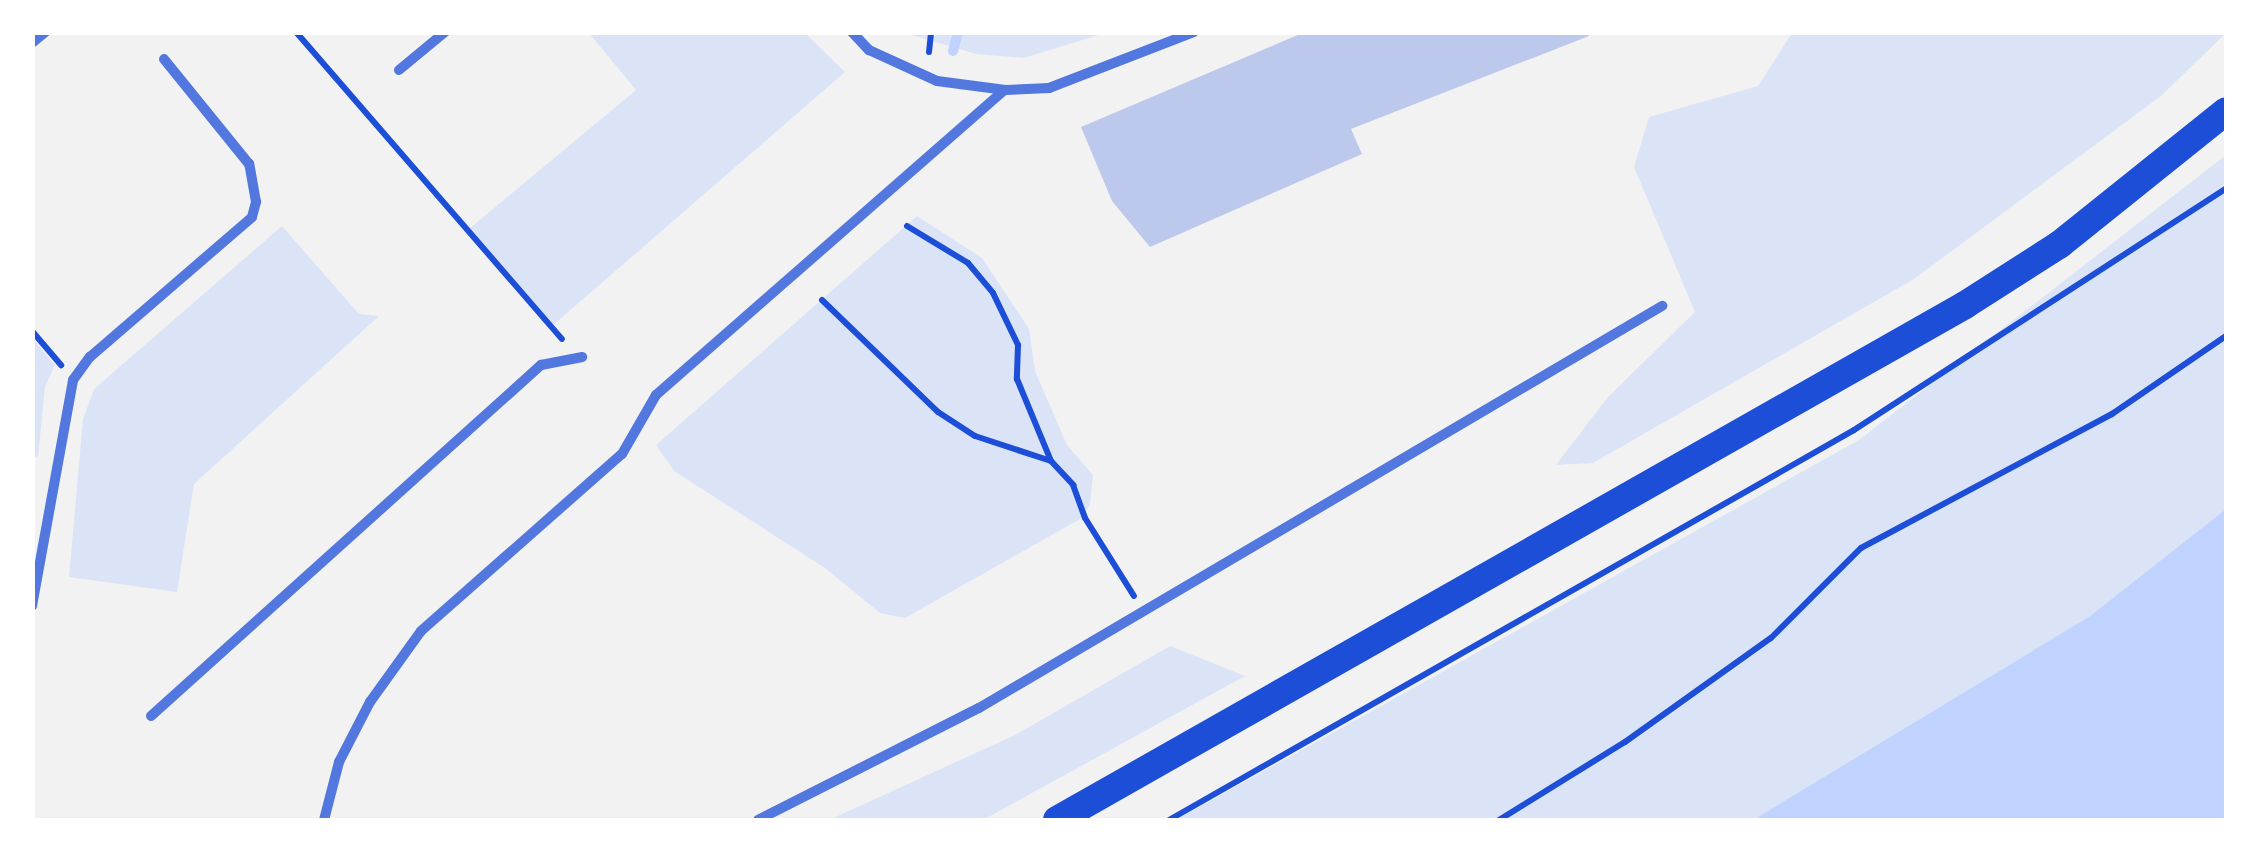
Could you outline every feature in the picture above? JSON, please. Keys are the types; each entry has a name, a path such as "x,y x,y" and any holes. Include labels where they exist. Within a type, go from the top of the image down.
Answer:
{"highway":[{"path":"1057,820 1965,305 2059,245 2226,110"}],"street":[{"path":"32,43 45,32"},
{"path":"399,70 445,32"},
{"path":"852,32 869,50 938,81 1005,90 1049,88 1194,32"},
{"path":"32,606 73,380 90,357 252,217 256,202 250,164 164,59"},
{"path":"324,820 339,762 370,702 421,631 622,454 636,435 642,410 1005,90"},
{"path":"758,820 979,708 1662,306"},
{"path":"151,716 541,365 582,357"}],"path":[{"path":"296,32 582,357"},
{"path":"929,52 931,32"},
{"path":"1169,820 1854,430 2226,188"},
{"path":"906,226 968,263 993,293 1018,345 1017,379 1051,461 1073,485 1085,518 1135,597"},
{"path":"822,300 938,412 976,436 1051,461"},
{"path":"32,331 61,366"},
{"path":"1499,820 1625,742 1771,638 1862,548 2112,414 2226,336"}],"shaded area":[{"path":"589,33 805,33 845,72 552,326 469,229 636,90"},
{"path":"905,33 1105,33 1024,58 976,54"},
{"path":"1792,33 2226,33 2161,96 1914,279 1593,463 1556,465 1607,398 1695,312 1634,167 1649,117 1758,86"},
{"path":"2226,155 2226,509 2090,616 1753,820 1176,820 1859,440"},
{"path":"917,216 982,258 1029,329 1035,371 1067,445 1093,475 1090,505 1080,519 905,618 880,613 825,568 674,471 656,445"},
{"path":"282,226 359,314 379,316 194,484 177,592 69,577 83,419 94,389"},
{"path":"32,338 55,365 45,387 38,457 32,456"},
{"path":"1170,646 1245,676 983,820 829,820 1015,735"}],"water":[{"path":"2226,509 2226,820 1753,820 2090,616"}],"building":[{"path":"1305,32 1587,32 1589,36 1351,129 1362,154 1150,247 1112,201 1081,127"}],"waterway":[{"path":"953,51 958,32"}]}
